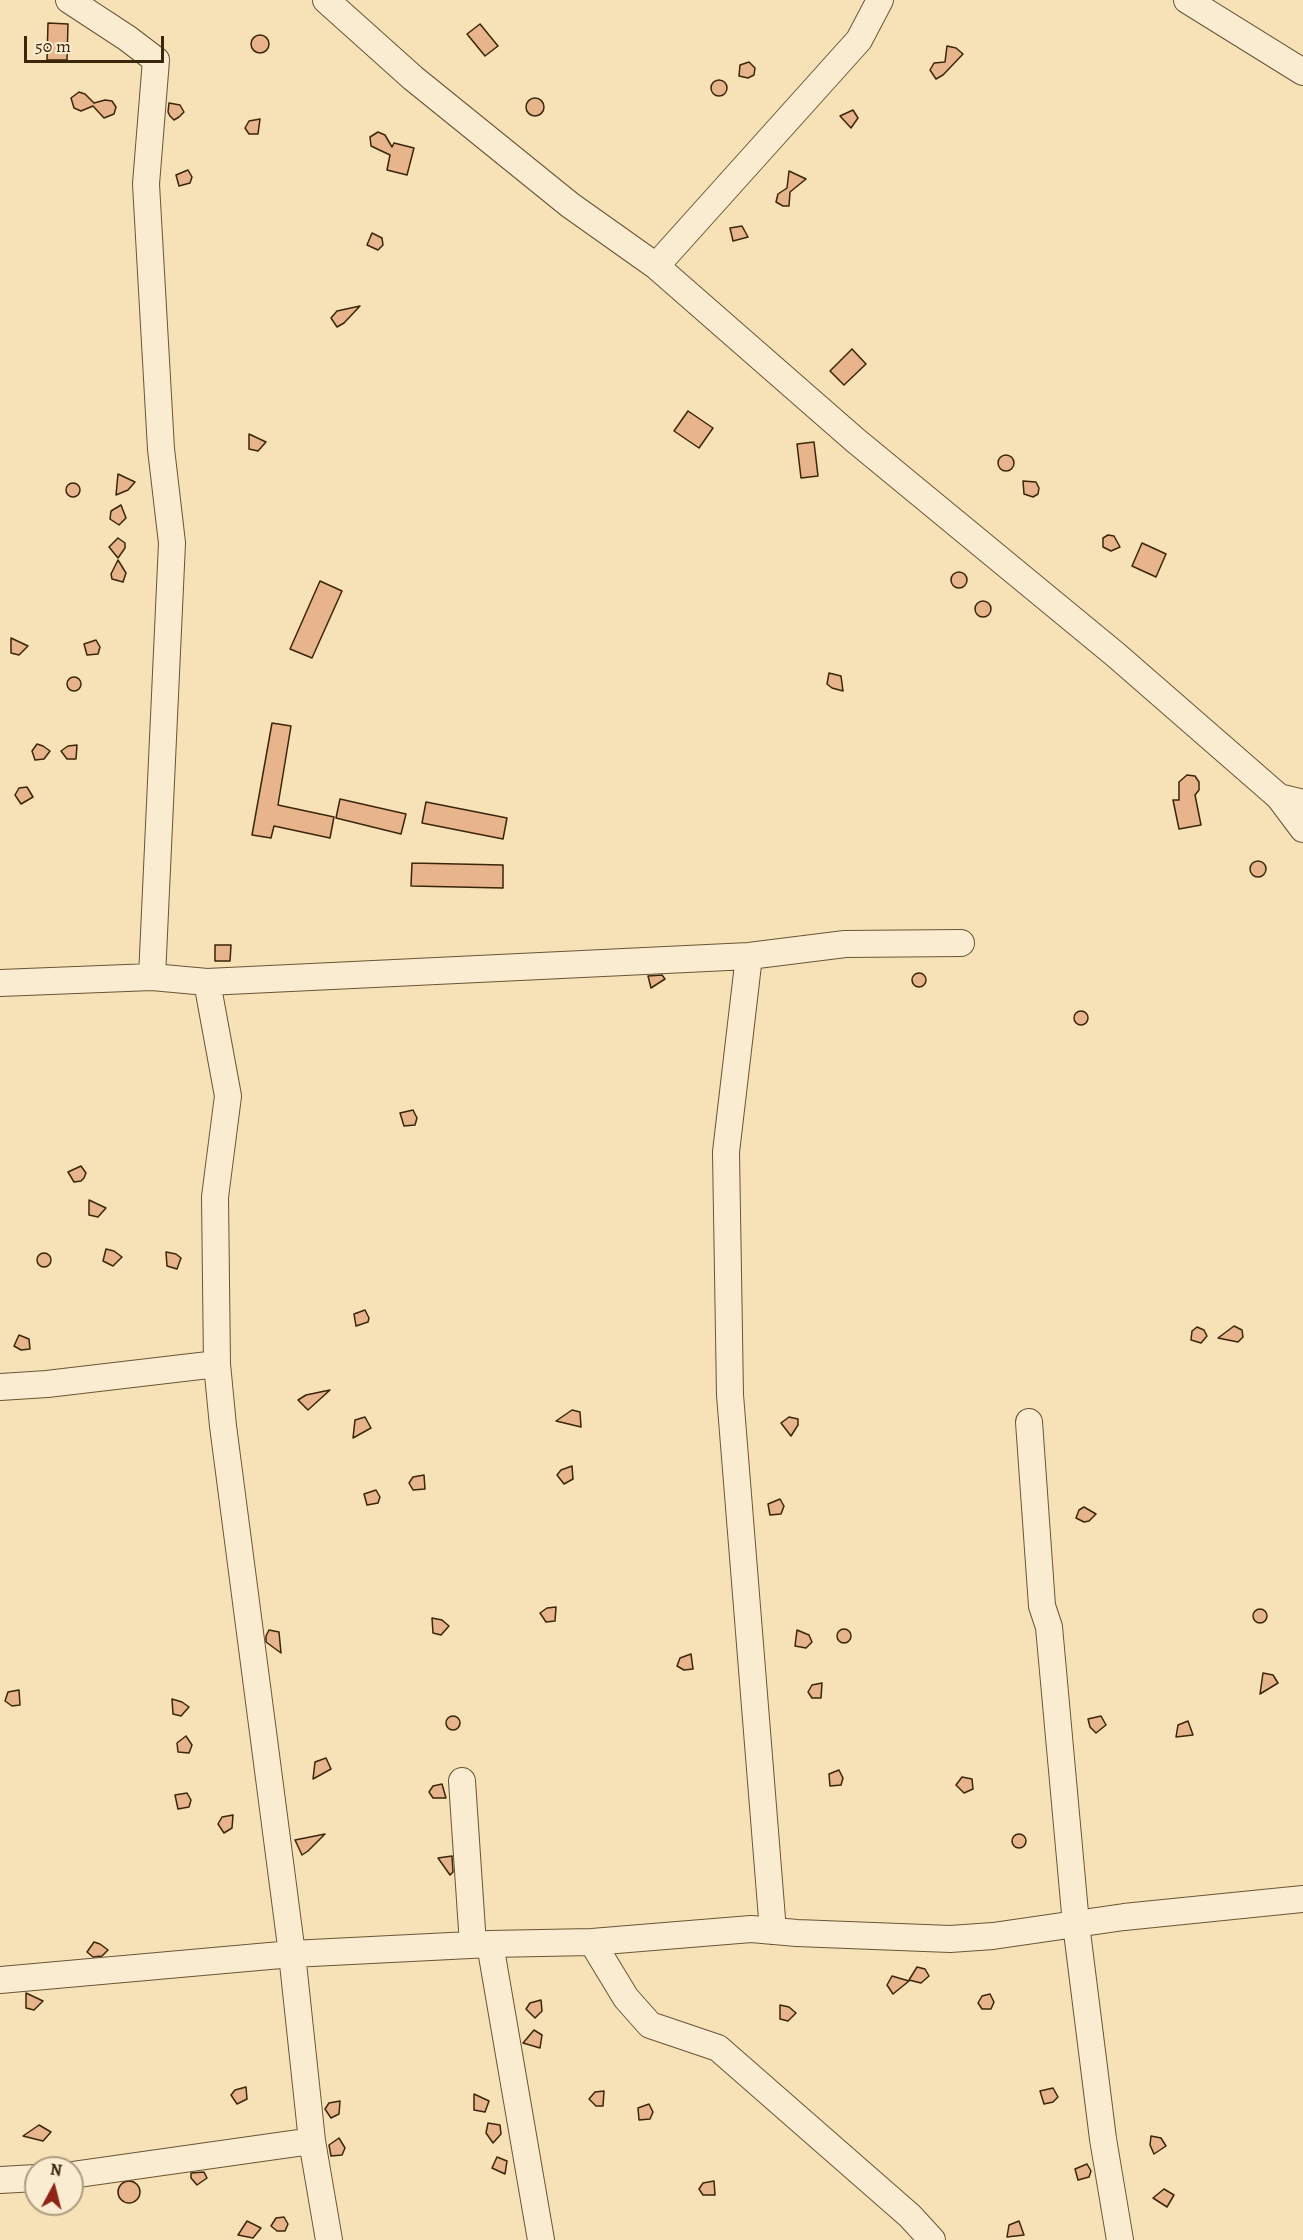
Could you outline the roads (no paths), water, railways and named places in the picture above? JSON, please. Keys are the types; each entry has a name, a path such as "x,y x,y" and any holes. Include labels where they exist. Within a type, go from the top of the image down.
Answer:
{"street":[{"path":"69,0 156,60 146,184 161,449 172,543 152,977"},
{"path":"326,0 413,78 561,198 656,266 855,440 1291,800 1303,829"},
{"path":"656,266 859,40 880,0"},
{"path":"1187,0 1303,72"},
{"path":"0,983 152,977 207,982 748,956 845,944 961,943"},
{"path":"748,956 726,1152 730,1395 773,1931"},
{"path":"207,982 228,1096 215,1197 217,1364 223,1426 292,1954 312,2141 329,2240"},
{"path":"0,1387 47,1384 217,1364"},
{"path":"1029,1422 1042,1606 1049,1627 1076,1924 1103,2139 1120,2240"},
{"path":"462,1781 482,1944 540,2240"},
{"path":"0,1980 292,1954 482,1944 592,1942 752,1929 950,1939 993,1936 1168,1912 1303,1899"},
{"path":"592,1942 627,1998 650,2025 718,2048 910,2216 932,2240"},
{"path":"84,2173 312,2141"},
{"path":"0,2180 24,2179"}]}
